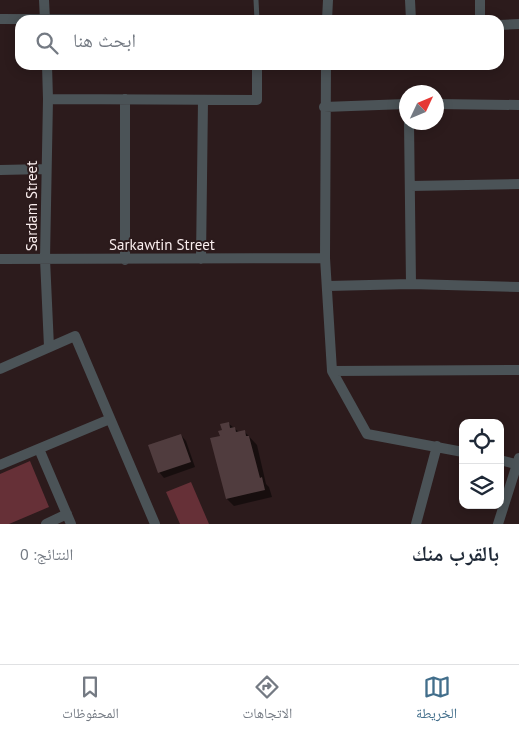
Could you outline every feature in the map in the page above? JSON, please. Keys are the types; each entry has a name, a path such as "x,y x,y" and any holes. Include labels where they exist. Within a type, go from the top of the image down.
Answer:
{"street":[{"path":"44,0 45,15"},
{"path":"327,15 328,0"},
{"path":"410,0 411,15"},
{"path":"480,0 480,15"},
{"path":"0,19 15,19"},
{"path":"504,24 519,24"},
{"name":"Sardam Street","path":"46,70 48,99 45,259 49,347"},
{"path":"48,99 257,100 257,70"},
{"path":"326,70 324,107 325,258 332,371 367,434 459,451"},
{"path":"125,99 126,260"},
{"path":"201,259 203,100"},
{"path":"324,107 399,104"},
{"path":"444,104 519,105"},
{"path":"409,130 411,284"},
{"path":"0,170 46,170"},
{"path":"410,186 519,184"},
{"name":"Sarkawtin Street","path":"0,259 325,258"},
{"path":"328,286 411,284 519,288"},
{"path":"0,369 75,336 155,524"},
{"path":"332,371 519,370"},
{"path":"0,465 110,418"},
{"path":"416,524 437,446"},
{"path":"39,449 69,519 46,524"},
{"path":"498,524 518,462 504,460"}],"lane":[{"path":"256,0 256,15"}],"shaded area":[{"path":"30,461 49,507 9,524 0,524 0,474"},
{"path":"191,482 209,524 180,524 166,492"}],"building":[{"path":"229,422 230,428 235,427 236,432 245,430 246,436 249,436 265,490 226,499 210,438 220,436 218,431 222,430 220,424"},
{"path":"181,434 191,462 158,473 148,445"}]}
